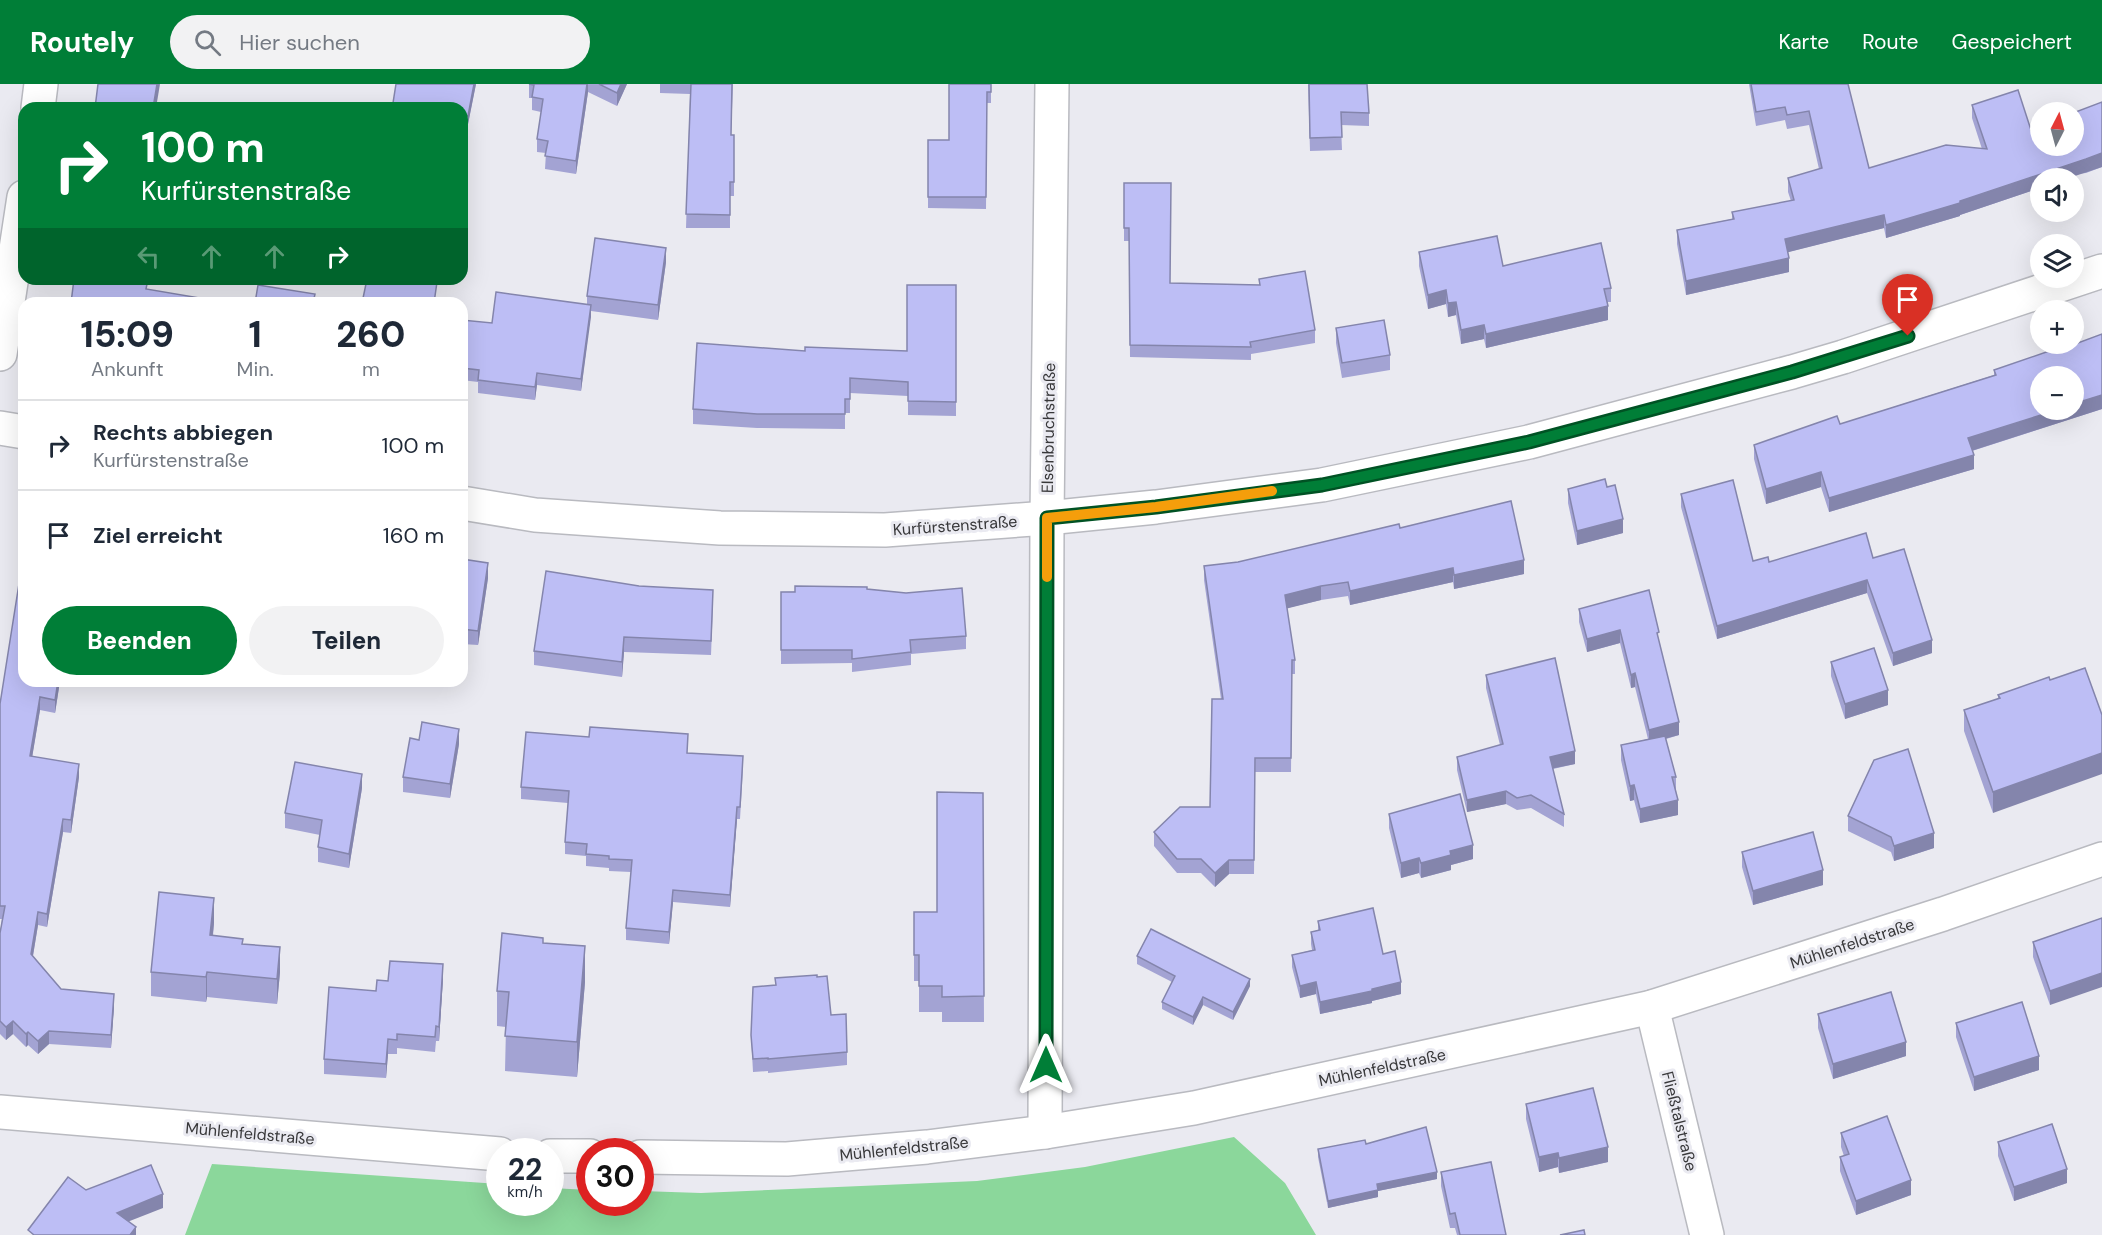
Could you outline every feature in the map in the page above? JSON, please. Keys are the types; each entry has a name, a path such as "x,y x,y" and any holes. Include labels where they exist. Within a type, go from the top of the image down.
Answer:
{"street":[{"path":"39,102 41,84"},
{"name":"Elsenbruchstraße","path":"1045,1132 1047,518 1052,84"},
{"path":"0,354 18,236"},
{"name":"Kurfürstenstraße","path":"468,503 535,514 720,528 885,530 1156,507 1322,485 1529,442 1843,357 2102,271"},
{"path":"0,428 18,431"},
{"name":"Mühlenfeldstraße","path":"654,1157 788,1159 927,1147 1045,1132 1194,1108 1652,1007 1943,914 2102,859"},
{"name":"Fließtalstraße","path":"1652,1007 1707,1235"},
{"name":"Mühlenfeldstraße","path":"0,1112 486,1153"}],"green space":[{"path":"1234,1137 1285,1183 1316,1235 185,1235 212,1164 486,1183 486,1216 564,1216 564,1189 576,1189 576,1216 654,1216 654,1191 701,1193 977,1181 1085,1167"}],"building":[{"path":"98,84 157,84 154,102 96,102"},
{"path":"396,84 474,84 468,116 468,102 393,102"},
{"path":"529,84 587,84 576,161 545,156 548,141 537,139 543,99 532,97 534,85"},
{"path":"599,84 621,84 617,93"},
{"path":"691,84 732,84 731,135 734,135 734,182 730,182 730,215 686,214"},
{"path":"949,84 991,84 991,92 987,92 986,197 928,197 928,140 949,140"},
{"path":"1309,84 1367,84 1369,113 1341,112 1342,137 1310,138"},
{"path":"1751,84 1848,84 1869,168 1946,145 1987,149 1972,105 2018,90 2030,127 2030,156 2084,156 2084,109 2102,102 2102,153 2059,168 2030,168 2030,178 1960,201 1960,203 1886,225 1884,215 1785,239 1789,258 1686,281 1677,230 1734,219 1732,212 1794,200 1788,178 1822,168 1809,111 1787,115 1785,107 1756,112"},
{"path":"1124,183 1171,183 1170,283 1260,285 1259,279 1305,271 1315,330 1250,342 1251,347 1130,345 1129,228 1124,228"},
{"path":"1497,236 1503,266 1601,243 1611,288 1604,289 1608,306 1486,334 1484,325 1461,330 1456,302 1448,303 1446,290 1428,295 1419,252"},
{"path":"595,238 666,248 658,305 587,296"},
{"path":"73,285 147,285 146,289 193,297 72,297"},
{"path":"258,285 315,294 314,297 256,297"},
{"path":"366,285 437,285 435,297 363,297"},
{"path":"907,285 956,285 956,402 908,401 908,382 850,378 850,399 845,399 845,414 757,414 693,409 697,343 805,351 805,347 907,351"},
{"path":"496,292 591,305 581,379 537,373 535,387 478,380 479,370 468,369 468,321 492,323"},
{"path":"1384,320 1390,355 1342,363 1336,328"},
{"path":"2102,334 2102,395 2084,401 2084,366 2030,366 2030,418 1968,438 1974,455 1829,498 1821,472 1766,489 1754,445 1837,416 1840,424 1996,375 1994,370 2041,354 2084,354 2084,341"},
{"path":"1605,479 1607,487 1615,485 1623,519 1577,531 1568,489"},
{"path":"1733,480 1753,561 1768,557 1769,562 1866,533 1873,558 1904,549 1932,640 1893,653 1867,580 1717,626 1681,494"},
{"path":"1511,501 1524,560 1454,575 1453,568 1350,591 1348,582 1285,595 1295,660 1292,660 1291,758 1255,758 1254,860 1229,860 1215,873 1201,859 1177,859 1154,832 1180,807 1210,807 1212,699 1223,699 1204,566 1238,562 1399,524 1400,528"},
{"path":"468,560 488,563 478,631 468,630"},
{"path":"546,571 639,586 713,590 711,641 624,637 622,662 534,651"},
{"path":"795,586 867,587 867,589 906,593 962,588 966,636 910,640 911,652 852,659 852,650 781,650 781,592 795,592"},
{"path":"18,590 18,687 57,687 55,700 40,697 30,756 79,764 71,820 63,819 47,914 38,912 31,954 61,989 114,994 111,1035 49,1031 38,1041 28,1032 26,1034 13,1021 6,1027 0,1021 0,933 5,906 0,906 0,704"},
{"path":"1649,590 1679,722 1649,730 1635,673 1631,675 1620,630 1587,639 1579,609"},
{"path":"1874,648 1888,690 1845,704 1831,662"},
{"path":"1555,658 1575,751 1550,757 1564,814 1531,795 1517,798 1506,791 1467,800 1457,757 1503,744 1486,675"},
{"path":"2085,668 2102,715 2102,753 1993,792 1964,710 2000,698 1998,695 2049,677 2050,680"},
{"path":"422,722 459,729 450,784 403,777 410,738 419,740"},
{"path":"590,727 688,734 687,753 743,756 730,895 673,890 669,932 626,928 632,860 609,859 609,856 586,854 587,844 565,842 569,791 521,787 526,732 589,737"},
{"path":"1665,736 1676,777 1672,777 1678,800 1640,809 1634,785 1630,786 1621,745"},
{"path":"1908,749 1934,833 1894,846 1891,837 1848,816 1874,760"},
{"path":"295,762 362,774 349,854 318,847 322,820 285,813"},
{"path":"937,792 983,793 984,996 942,997 942,986 919,986 919,955 914,955 914,912 937,912"},
{"path":"1460,794 1473,845 1450,851 1451,855 1421,863 1419,858 1401,863 1389,814"},
{"path":"1813,832 1823,870 1753,891 1742,852"},
{"path":"159,892 214,898 210,935 243,939 242,944 280,947 277,979 207,972 206,977 151,972"},
{"path":"1373,908 1383,954 1395,951 1401,982 1320,1002 1316,982 1300,986 1292,955 1315,950 1311,932 1320,930 1318,921"},
{"path":"2102,918 2102,973 2050,991 2033,942"},
{"path":"1151,929 1250,979 1233,1012 1203,997 1193,1017 1162,1002 1175,976 1137,956"},
{"path":"502,933 543,938 543,943 585,946 577,1042 505,1036 509,992 497,991"},
{"path":"390,961 443,964 439,1027 436,1026 435,1037 397,1034 397,1040 388,1039 386,1064 324,1059 329,987 376,991 377,980 388,981"},
{"path":"817,975 817,977 827,976 831,1015 846,1014 847,1052 753,1059 751,1035 753,987 776,985 775,978"},
{"path":"1891,992 1906,1042 1833,1064 1818,1014"},
{"path":"2022,1002 2039,1056 1974,1077 1956,1023"},
{"path":"1593,1088 1608,1147 1559,1158 1558,1153 1539,1157 1526,1104"},
{"path":"1887,1116 1911,1180 1856,1201 1840,1157 1849,1154 1841,1133"},
{"path":"2052,1124 2067,1169 2014,1187 1998,1142"},
{"path":"1426,1127 1437,1172 1377,1184 1378,1190 1328,1201 1318,1149 1365,1140 1366,1144"},
{"path":"1491,1162 1506,1235 1460,1235 1455,1213 1450,1214 1441,1172"},
{"path":"151,1165 163,1194 117,1213 136,1227 130,1235 34,1235 28,1230 68,1177 86,1190"},
{"path":"1584,1230 1585,1235 1560,1235"}],"slow traffic":[{"path":"1047,577 1047,518 1156,507 1272,491"}],"route":[{"path":"1046,1065 1047,518 1156,507 1322,485 1529,442 1792,372 1908,336"}]}
